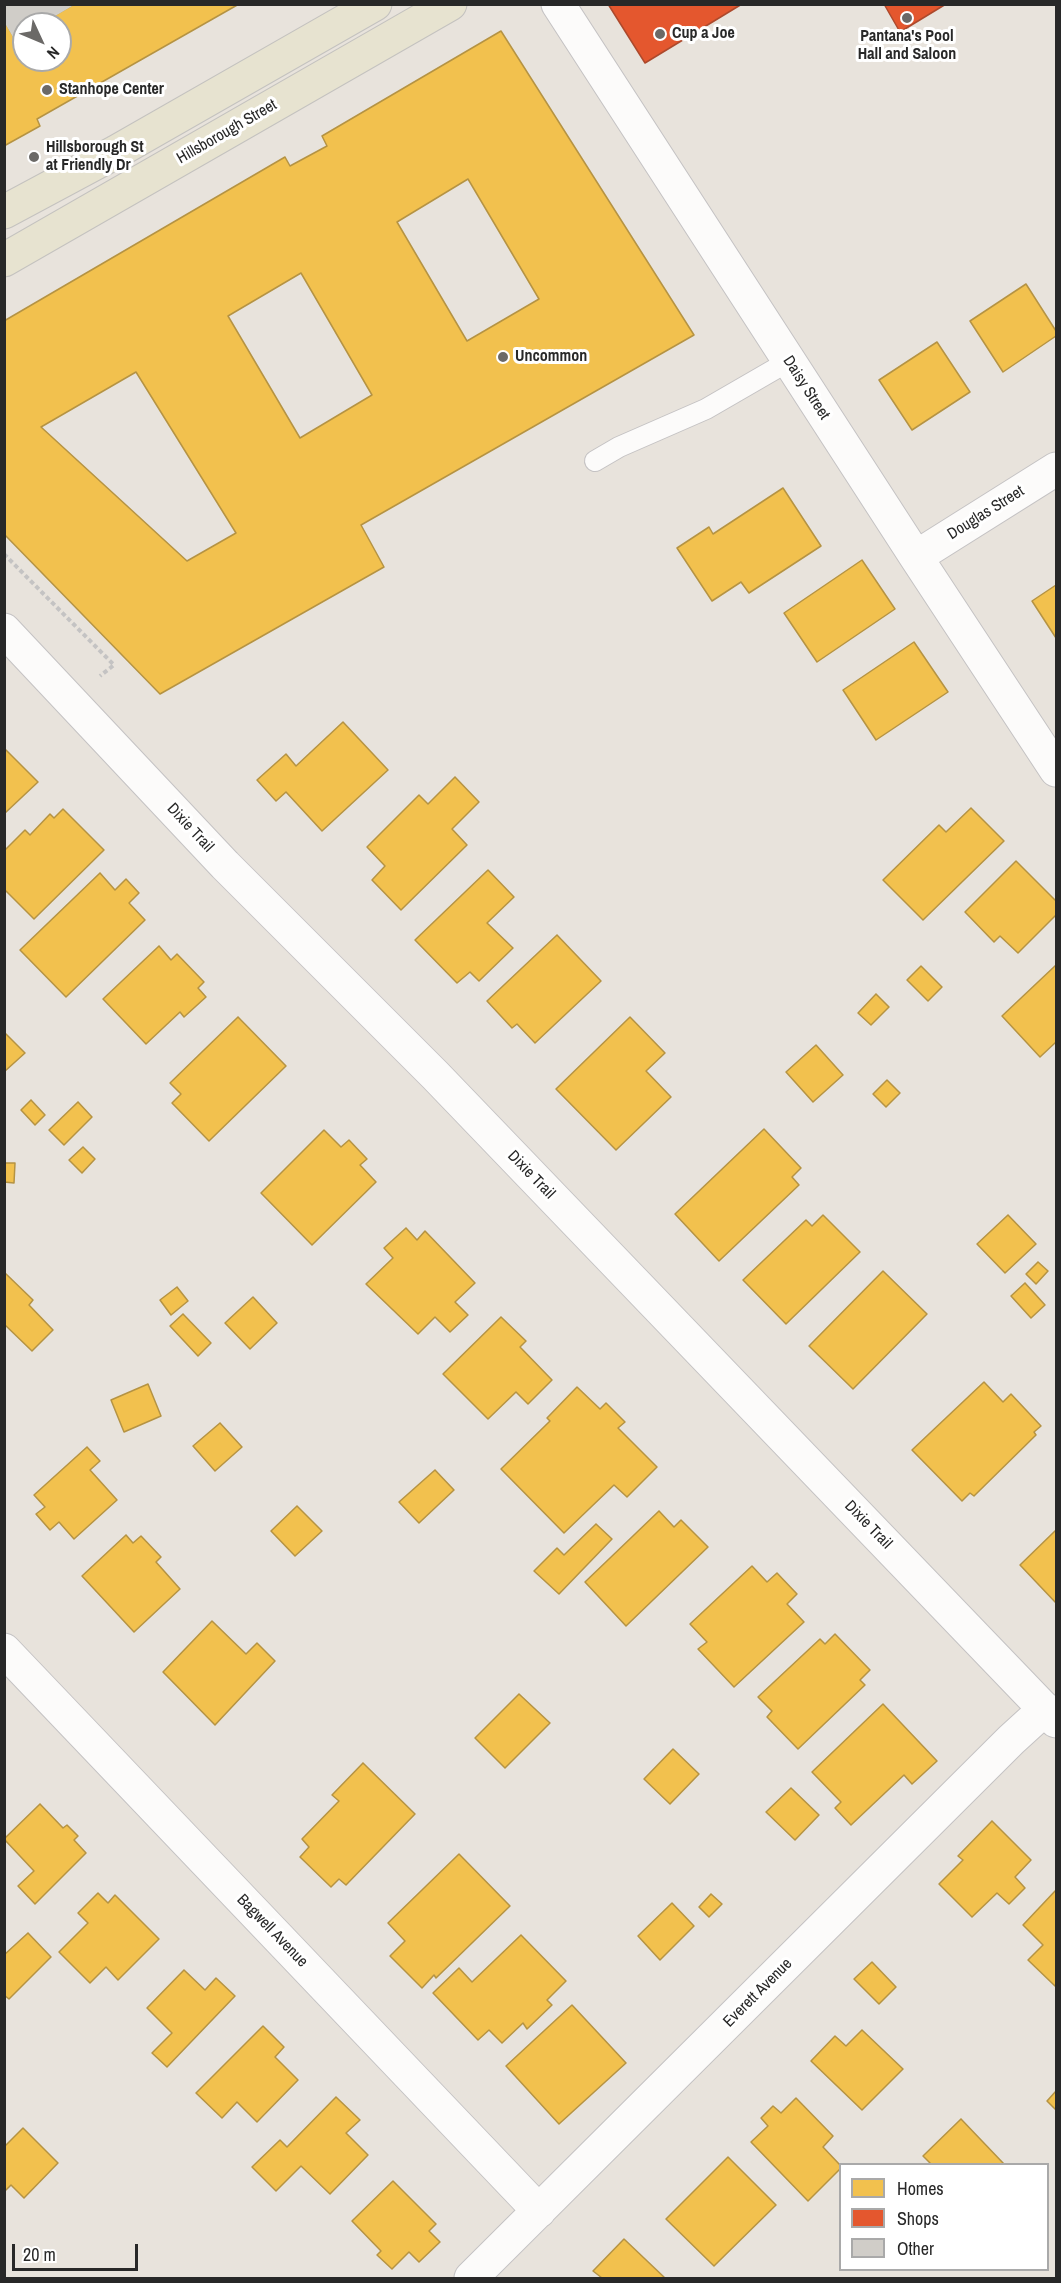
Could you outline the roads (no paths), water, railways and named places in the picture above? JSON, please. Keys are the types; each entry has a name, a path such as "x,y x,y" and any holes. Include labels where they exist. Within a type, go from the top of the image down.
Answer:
{"main road":[{"path":"4,212 116,152 375,4"},
{"name":"Hillsborough Street","path":"4,260 450,4"}],"street":[{"name":"Daisy Street","path":"558,4 1056,770"},
{"name":"Douglas Street","path":"916,557 1056,469"},
{"name":"Dixie Trail","path":"4,630 225,865 435,1075 1051,1715"},
{"name":"Bagwell Avenue","path":"4,1650 539,2211"},
{"name":"Everett Avenue","path":"471,2278 994,1757 1051,1715"}],"lane":[{"path":"595,461 619,447 706,409 789,361"}],"place":[{"name":"Pantana's Pool Hall and Saloon","path":"907,18"},
{"name":"Cup a Joe","path":"660,34"},
{"name":"Stanhope Center","path":"47,90"},
{"name":"Hillsborough St at Friendly Dr","path":"34,157"},
{"name":"Uncommon","path":"503,357"}]}
